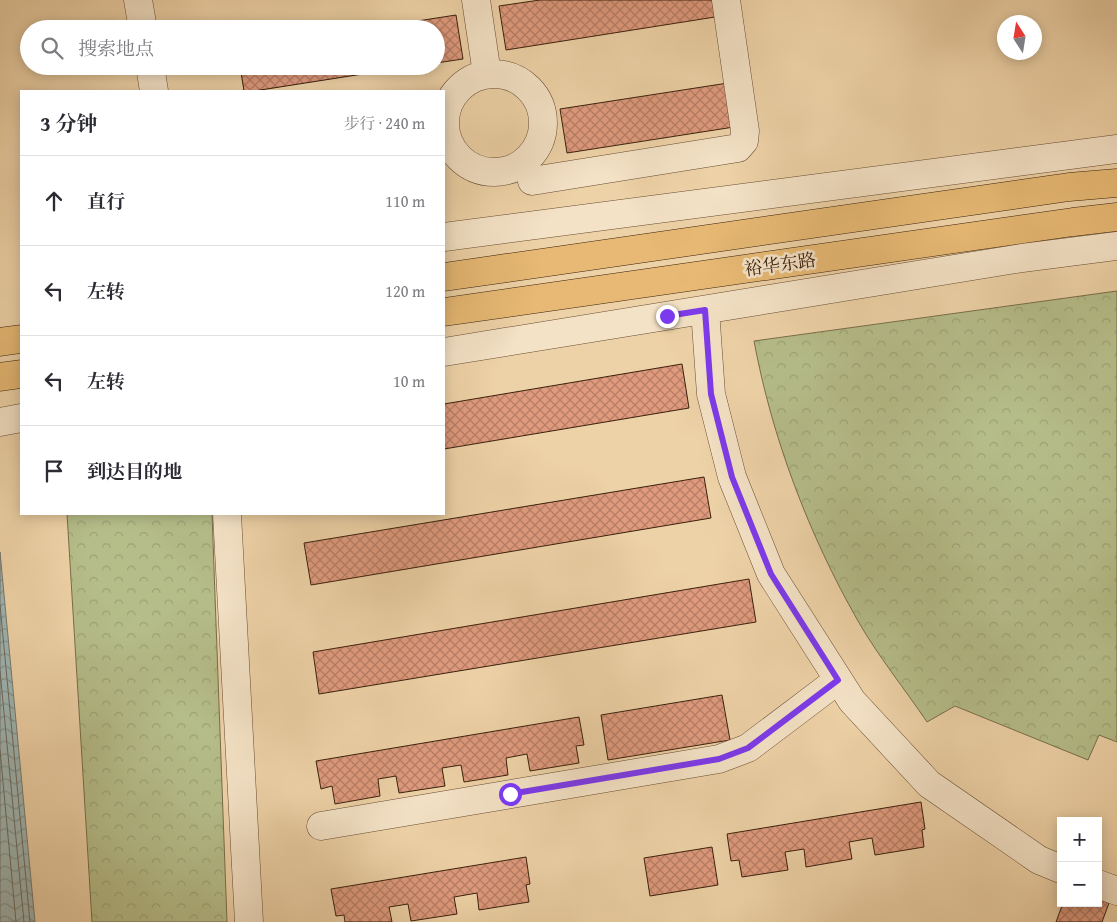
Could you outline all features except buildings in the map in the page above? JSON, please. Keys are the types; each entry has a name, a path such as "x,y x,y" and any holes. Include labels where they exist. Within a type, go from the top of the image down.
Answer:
{"main road":[{"name":"裕华东路","path":"445,277 1069,187 1117,183"},
{"name":"裕华东路","path":"445,312 1073,222 1117,218"},
{"path":"0,342 20,339"},
{"path":"0,377 20,374"}],"street":[{"path":"138,0 141,20"},
{"path":"476,0 488,74"},
{"path":"538,224 526,174 530,157 542,135 544,124 541,106 524,84 500,74 488,74 464,84 448,104 445,118 449,144 457,156 480,170 526,174 738,148 744,141 744,131 726,0"},
{"path":"151,75 154,90"},
{"path":"445,237 1117,149"},
{"path":"445,352 1022,258 1117,246"},
{"path":"705,310 711,394 732,477 771,574 852,701 930,784 1039,860 1057,867"},
{"path":"0,422 20,418"},
{"path":"227,515 249,922"},
{"path":"321,826 719,759 748,748 838,680"},
{"path":"1102,885 1117,891"}],"green space":[{"path":"1117,291 1117,742 1099,735 1088,760 955,706 927,722 858,621 808,520 794,485 771,414 754,341"},
{"path":"67,515 212,515 227,922 92,922"}],"water":[{"path":"0,552 35,922 0,922"}],"route":[{"path":"510,794 719,759 748,748 838,680 771,574 732,477 711,394 705,310 667,316"}]}
